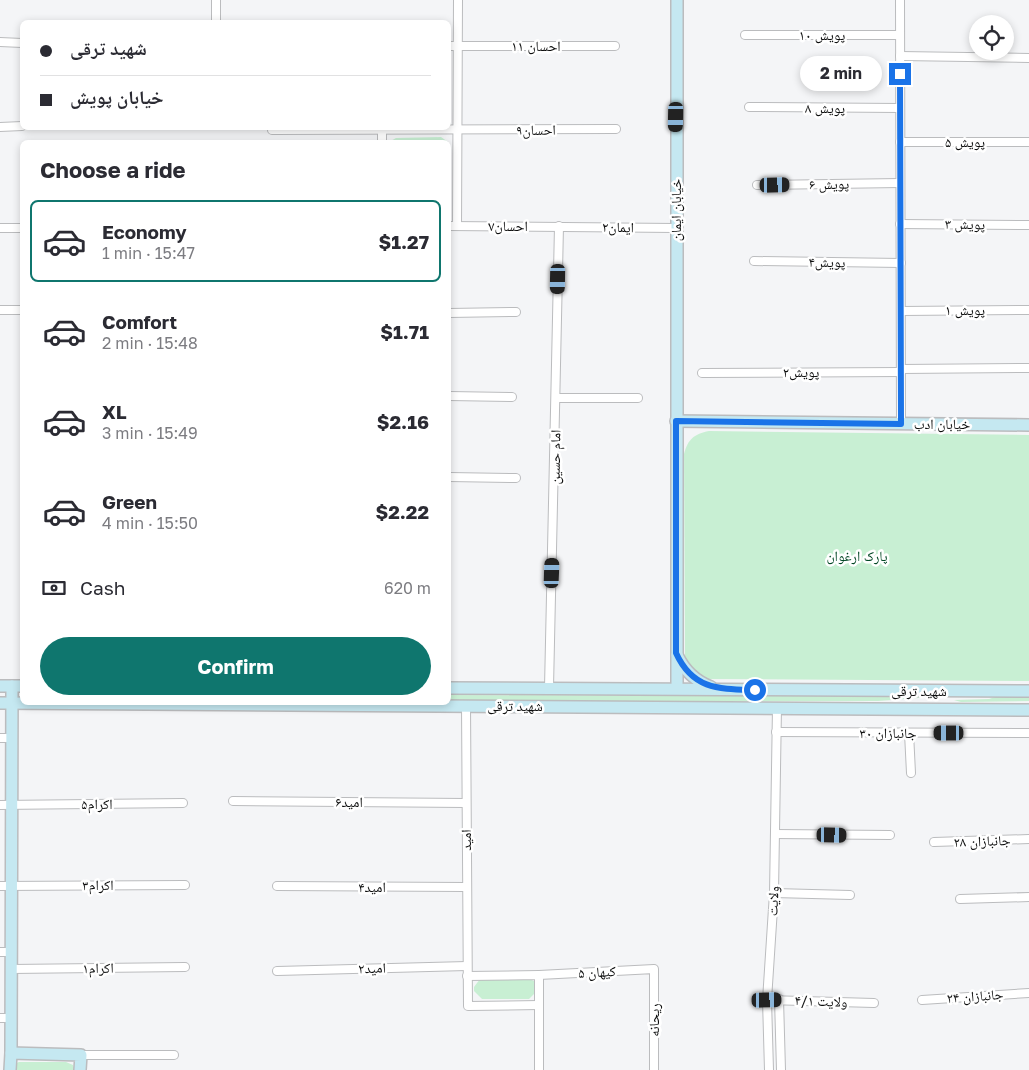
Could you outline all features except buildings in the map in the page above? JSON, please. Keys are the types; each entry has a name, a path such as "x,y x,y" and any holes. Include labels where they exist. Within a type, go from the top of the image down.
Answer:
{"main road":[{"name":"خیابان ایمان","path":"677,0 677,688"},
{"name":"خیابان ادب","path":"676,421 1029,425"},
{"path":"676,653 680,662 696,679 718,689"},
{"path":"0,686 17,686"},
{"path":"10,1070 10,1053 5,1018 11,969 6,952 12,886 12,738 6,703 17,686"},
{"name":"شهید ترقی","path":"451,688 1029,691"},
{"path":"943,691 943,709"},
{"name":"شهید ترقی","path":"6,703 20,703"},
{"name":"شهید ترقی","path":"451,705 1029,710"},
{"path":"10,1053 80,1054 80,1070"}],"street":[{"path":"216,0 216,20"},
{"path":"453,226 458,0"},
{"path":"900,0 901,424"},
{"name":"پویش ۱۰","path":"744,35 900,35"},
{"path":"0,42 20,43"},
{"name":"احسان ۱۱","path":"451,46 615,46"},
{"path":"900,56 1029,58"},
{"name":"پویش ۸","path":"749,108 900,108"},
{"path":"0,127 20,126"},
{"name":"احسان۹","path":"272,130 616,129"},
{"path":"382,130 382,140"},
{"name":"پویش ۵","path":"900,142 1029,142"},
{"name":"پویش ۶","path":"757,185 900,183"},
{"name":"پویش ۳","path":"900,224 1029,225"},
{"name":"احسان۷","path":"453,226 559,226"},
{"name":"ایمان۲","path":"559,226 676,228"},
{"name":"امام حسین","path":"549,688 559,226"},
{"path":"0,228 20,228"},
{"name":"پویش۴","path":"754,261 900,262"},
{"path":"0,310 20,310"},
{"name":"پویش ۱","path":"901,311 1029,310"},
{"path":"451,313 516,312"},
{"name":"پویش۲","path":"702,373 1029,368"},
{"path":"451,396 512,397"},
{"path":"556,398 638,398"},
{"path":"451,477 516,478"},
{"name":"امید","path":"466,705 468,1006 539,1006"},
{"name":"ولایت","path":"769,1070 767,1000 774,893 778,707"},
{"name":"جانبازان ۳۰","path":"776,732 1029,733"},
{"path":"909,733 911,773"},
{"path":"0,738 12,738"},
{"name":"امید۶","path":"233,801 466,803"},
{"name":"اکرام۵","path":"0,805 182,804"},
{"path":"774,834 890,836"},
{"name":"جانبازان ۲۸","path":"934,842 1029,840"},
{"name":"اکرام۳","path":"0,886 185,885"},
{"name":"امید۴","path":"277,886 466,887"},
{"path":"774,893 850,895"},
{"path":"960,899 1029,897"},
{"name":"امید۲","path":"277,971 467,966"},
{"name":"اکرام۱","path":"11,969 185,967"},
{"name":"کیهان ۵","path":"539,975 654,969"},
{"name":"ریحانه","path":"654,969 654,1070"},
{"path":"468,976 539,975 539,1070"},
{"name":"جانبازان ۲۴","path":"922,1000 1029,993"},
{"path":"779,999 781,1070"},
{"name":"ولایت ۴/۱","path":"767,1000 874,1003"},
{"path":"80,1054 174,1056"}],"green space":[{"path":"441,137 445,140 392,140 396,138"},
{"name":"پارک ارغوان","path":"709,431 1029,435 1029,681 703,679 694,674 685,659 684,454 687,444 692,438"},
{"path":"451,695 932,697 878,701 451,702"},
{"path":"998,696 1029,696 1029,701 961,702 954,700 989,699"},
{"path":"480,979 529,979 534,981 537,991 529,999 482,999 474,991 474,987"},
{"path":"19,1062 66,1062 73,1065 74,1070 13,1070 14,1064"}],"route":[{"path":"755,690 718,689 705,684 688,672 676,653 676,421 901,424 900,74"}]}
